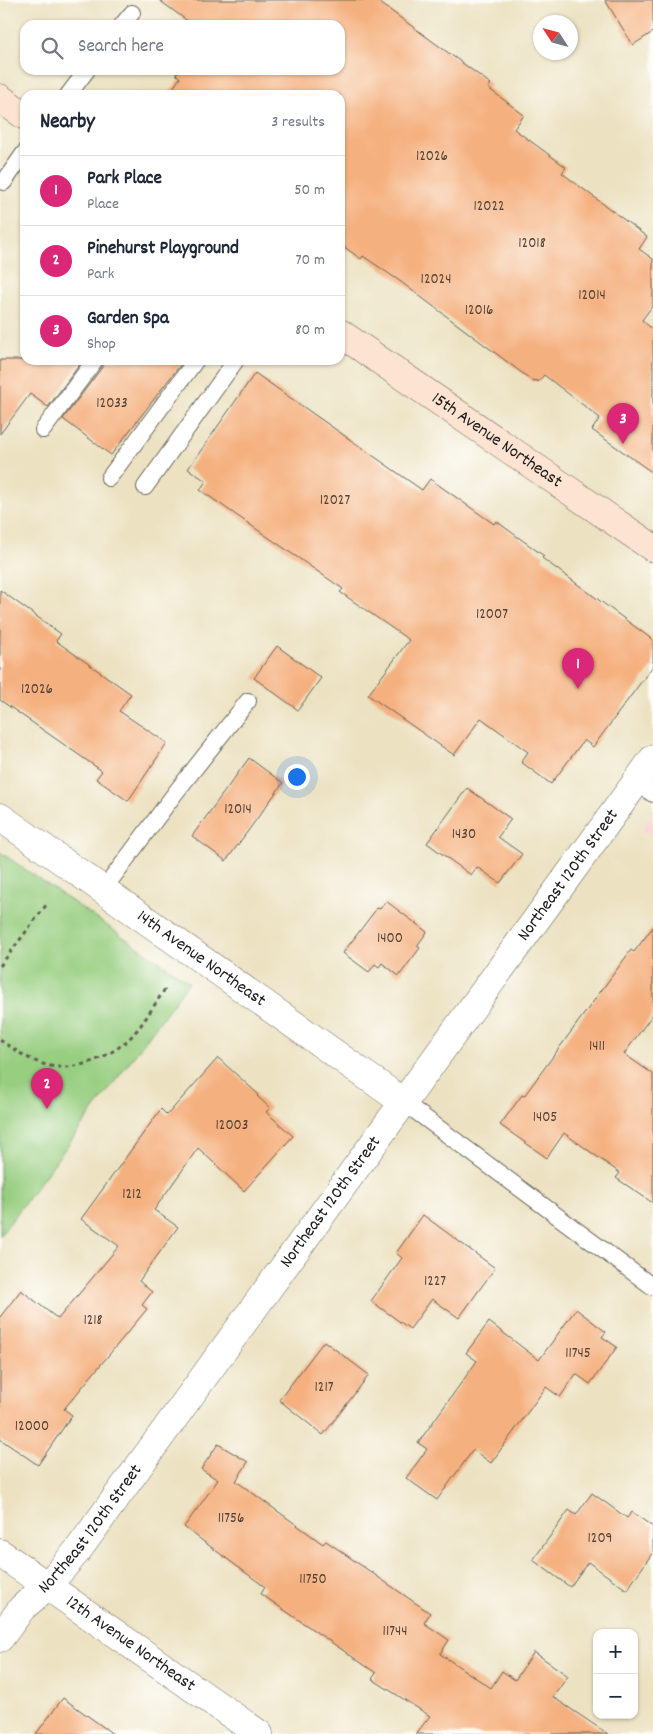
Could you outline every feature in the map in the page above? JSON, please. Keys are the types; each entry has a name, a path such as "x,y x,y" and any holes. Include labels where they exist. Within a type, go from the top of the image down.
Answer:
{"main road":[{"path":"0,98 20,112"},
{"name":"15th Avenue Northeast","path":"345,336 653,548"}],"street":[{"name":"Northeast 120th Street","path":"0,1638 22,1608 47,1586 78,1550 402,1101 645,788 653,759"},
{"name":"14th Avenue Northeast","path":"0,817 402,1101"},
{"name":"12th Avenue Northeast","path":"0,1554 259,1734"}],"lane":[{"path":"72,90 83,75"},
{"path":"4,182 20,159"},
{"path":"43,430 91,365"},
{"path":"108,478 192,365"},
{"path":"145,487 232,365"},
{"path":"104,889 176,792 248,702"},
{"path":"402,1101 653,1287"}],"path":[{"path":"0,966 47,904"},
{"path":"0,1040 21,1054 50,1066 77,1066 108,1055 130,1038 165,989"}],"shaded area":[{"path":"653,814 653,837 642,830"}],"green space":[{"path":"0,852 189,982 0,1236"}],"building":[{"path":"159,0 376,0 491,84 488,88 524,115 514,129 566,167 562,173 647,237 639,249 653,259 653,305 642,320 653,330 653,473 592,430 600,418 544,375 538,382 535,380 534,382 401,282 363,256 361,259 345,248 345,90 172,90 180,78 177,75 345,75 345,20 186,20"},
{"path":"605,0 653,0 653,32 633,45"},
{"path":"0,360 20,360 20,365 79,365 48,407 30,394 0,434"},
{"path":"180,365 111,455 63,419 103,366"},
{"path":"255,373 422,490 430,479 494,524 496,521 544,556 542,558 653,640 653,666 593,747 584,740 551,784 521,762 528,752 481,718 454,755 368,695 409,640 340,592 343,589 200,490 206,481 188,469"},
{"path":"0,590 61,634 56,641 131,694 119,711 167,743 128,801 96,779 102,771 0,700"},
{"path":"277,646 321,678 298,710 254,678"},
{"path":"249,758 283,783 226,861 192,836"},
{"path":"467,788 511,819 498,837 522,854 500,883 477,867 471,875 427,843"},
{"path":"386,901 427,932 417,946 420,948 399,976 382,963 379,967 375,964 369,972 343,953 377,908 380,909"},
{"path":"653,927 653,1014 624,1054 653,1074 653,1203 616,1178 620,1173 564,1133 547,1158 500,1125 522,1095 524,1096 631,950 634,952"},
{"path":"218,1058 258,1094 257,1096 270,1108 266,1112 293,1136 244,1191 198,1148 154,1210 178,1227 139,1281 152,1292 142,1305 147,1309 64,1409 72,1415 38,1465 0,1439 0,1317 21,1290 58,1319 119,1246 81,1219 161,1109 167,1115"},
{"path":"423,1215 495,1268 459,1318 432,1299 410,1329 371,1301 402,1258 396,1253"},
{"path":"576,1309 606,1332 602,1337 617,1347 590,1384 576,1374 560,1397 546,1387 491,1463 473,1450 437,1500 406,1478 427,1449 418,1443 477,1361 466,1353 489,1322 539,1360"},
{"path":"324,1341 369,1375 323,1435 279,1400"},
{"path":"218,1444 248,1462 236,1481 323,1544 326,1541 430,1613 424,1623 449,1640 440,1654 491,1688 502,1671 515,1680 534,1652 568,1676 553,1697 608,1734 416,1734 430,1716 372,1679 376,1673 261,1594 265,1587 184,1527 218,1480 201,1469"},
{"path":"592,1493 627,1518 632,1512 653,1527 653,1552 627,1590 588,1562 570,1587 533,1560 569,1510 576,1515"},
{"path":"63,1698 113,1734 36,1734"}],"place":[{"name":"Garden Spa","path":"623,444"},
{"name":"Park Place","path":"578,689"},
{"name":"Pinehurst Playground","path":"47,1109"}]}
